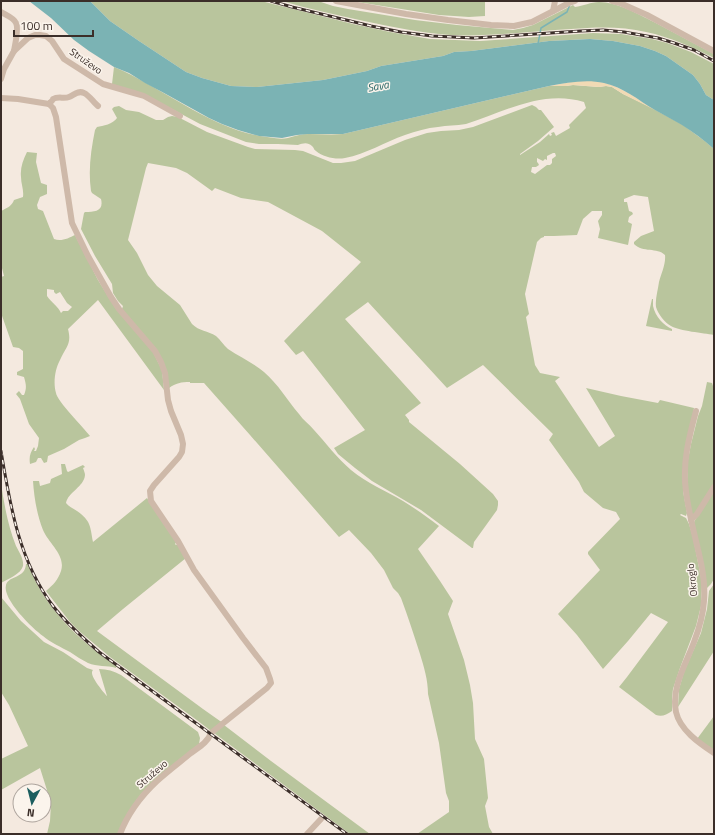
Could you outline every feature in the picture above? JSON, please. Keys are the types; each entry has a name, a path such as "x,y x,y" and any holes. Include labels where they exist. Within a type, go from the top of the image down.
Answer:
{"street":[{"path":"336,1 413,15 503,26 514,26 532,22 573,2"},
{"path":"554,11 555,1"},
{"path":"612,1 647,15 714,51"},
{"name":"Struževo","path":"1,12 17,24 14,51"},
{"name":"Struževo","path":"1,79 4,69 14,51 28,38 35,35 46,36 56,46 64,59 103,84 144,96 180,116"},
{"path":"1,98 49,104 58,98 69,97 81,92 85,93 98,106"},
{"name":"Struževo","path":"49,104 53,108 56,117 72,223 106,289 119,310 155,351 161,362 165,373 168,400 171,411 181,435 183,444 182,452 150,491 151,501 178,541 194,570 266,668 271,684 211,733 209,738 202,745 158,780 142,795 132,810 120,834"},
{"name":"Okroglo","path":"696,411 688,443 684,471 691,520 700,558 705,590 697,636 682,670 676,689 675,703 676,713 686,730 695,739 714,753"},
{"path":"691,520 698,514 714,487"},
{"path":"307,834 321,819"}],"green space":[{"path":"90,1 261,1 353,24 430,39 480,41 593,33 621,34 667,43 691,52 714,64 714,100 706,95 693,75 666,56 640,46 613,41 590,39 549,41 454,52 443,56 381,66 367,71 323,80 257,87 231,86 186,72 110,21"},
{"path":"282,1 318,1 348,9 415,20 513,30 533,25 573,5 575,7 596,2 606,3 627,9 654,22 714,54 714,58 689,46 655,34 637,30 590,28 496,35 450,35 386,25 323,12"},
{"path":"351,1 485,1 485,16 469,17 439,15"},
{"path":"114,67 132,75 186,106 222,124 260,136 281,139 306,134 343,134 549,86 606,86 612,87 683,125 714,149 714,335 675,328 664,321 657,310 656,298 665,255 658,251 638,247 634,244 634,242 641,236 654,231 648,197 634,195 624,199 624,202 627,202 629,211 633,214 629,217 628,222 632,224 628,245 598,238 600,229 598,221 602,215 602,211 592,211 583,219 577,235 544,236 541,238 537,242 525,294 529,314 526,317 535,365 540,373 560,377 555,381 599,447 615,436 586,388 658,403 660,400 694,408 683,482 687,513 686,516 680,515 686,518 693,537 702,583 701,606 696,626 673,689 672,711 666,715 660,716 656,715 619,687 668,622 651,613 603,669 577,635 558,614 600,570 588,552 620,519 616,512 603,508 584,492 579,482 549,440 553,434 483,365 447,388 368,302 345,319 421,403 405,415 409,422 460,464 493,494 498,501 497,510 474,542 472,548 421,510 372,481 338,454 334,448 365,430 303,351 296,355 284,341 361,262 322,231 268,202 241,198 215,188 212,191 187,173 176,168 148,163 146,168 128,240 137,253 148,275 157,286 180,305 192,324 201,330 216,336 228,349 264,372 278,387 302,418 351,470 370,483 408,504 439,526 418,549 453,601 448,614 464,660 470,685 473,703 475,739 484,759 488,798 485,806 489,827 493,834 417,834 449,812 449,801 446,793 439,743 428,694 426,674 401,598 393,588 384,570 371,553 349,530 339,537 204,383 181,383 169,388 166,371 122,309 123,306 113,293 112,284 81,229 84,213 98,210 102,203 101,199 91,191 91,153 95,130 97,127 110,123 117,118 112,109 114,107 119,106 126,110 139,112 156,120 163,120 172,116 178,117 207,132 255,149 303,151 333,163 341,163 355,161 405,140 427,133 473,127 532,105 541,110 554,127 520,155 540,142 549,134 550,136 552,135 551,133 554,132 556,136 570,128 569,125 586,108 584,102 554,98 539,100 509,108 466,124 441,126 417,131 360,154 338,159 322,155 307,143 298,145 259,144 246,142 200,124 172,109 112,84","holes":["555,153 556,156 552,159 552,163 550,165 547,165 535,174 531,172 532,167 539,165 537,158 543,161 545,159 547,160 547,156"]},
{"path":"27,152 37,153 36,162 41,183 47,185 47,194 40,197 37,205 38,209 43,211 54,239 62,240 75,235 109,298 153,352 162,370 164,390 98,300 68,329 69,342 58,364 55,381 55,389 58,397 90,436 48,456 47,462 44,463 41,458 38,458 36,462 30,464 31,453 34,447 34,451 36,451 39,438 29,424 20,399 16,394 19,391 22,395 24,395 26,390 24,377 17,375 17,372 23,369 23,351 19,348 13,347 1,313 1,277 4,276 1,264 1,211 11,205 14,200 23,197 21,170","holes":["47,289 54,290 56,294 60,292 67,303 72,307 68,311 63,311 61,313 47,296"]},
{"path":"652,299 654,310 658,317 666,326 672,329 672,331 646,326"},
{"path":"707,382 712,383 714,389 714,483 698,510 692,514 688,492 687,465"},
{"path":"61,464 65,464 68,472 83,465 85,467 83,468 85,474 82,483 67,499 66,503 85,518 90,528 93,542 147,498 177,541 175,544 179,544 186,558 97,631 222,722 211,731 110,657 79,631 70,622 46,591 57,580 62,565 59,555 43,530 36,506 33,481 39,481 40,486 50,483 51,479 62,474"},
{"path":"1,483 9,523 13,538 22,558 23,566 22,569 14,576 1,583"},
{"path":"714,487 714,579 707,588 694,522"},
{"path":"26,564 28,564 43,595 64,622 102,656 116,666 116,668 95,665 84,661 46,638 32,627 19,613 9,598 6,591 6,585 10,580 23,572"},
{"path":"714,584 714,651 678,707 679,689 684,672 701,633 707,609 709,591"},
{"path":"1,597 21,621 44,642 63,652 87,668 93,670 92,673 94,678 107,696 99,669 110,670 121,675 198,732 200,738 199,744 142,793 128,812 118,834 47,834 50,823 52,823 52,783 45,783 40,768 1,790 1,759 28,746 9,705 1,692"},
{"path":"714,716 714,751 697,739"},
{"path":"224,725 370,834 350,834 214,733"}],"sand":[{"path":"589,80 620,88 655,110 612,87 573,85 549,86"}],"water":[{"name":"Sava","path":"29,1 90,1 110,21 186,72 231,86 257,87 323,80 367,71 381,66 443,56 454,52 549,41 590,39 613,41 640,46 666,56 693,75 706,95 714,100 714,149 686,128 624,91 611,85 590,81 549,86 343,134 308,134 282,138 259,136 238,130 209,118 129,73 114,67 74,40 51,18"}],"waterway":[{"path":"538,44 541,28 567,12 570,4"}],"railway":[{"path":"271,1 371,26 432,36 474,38 603,30 624,32 658,38 674,43 694,50 714,61"},
{"path":"1,451 12,512 24,551 41,589 63,618 99,652 347,834"}]}
